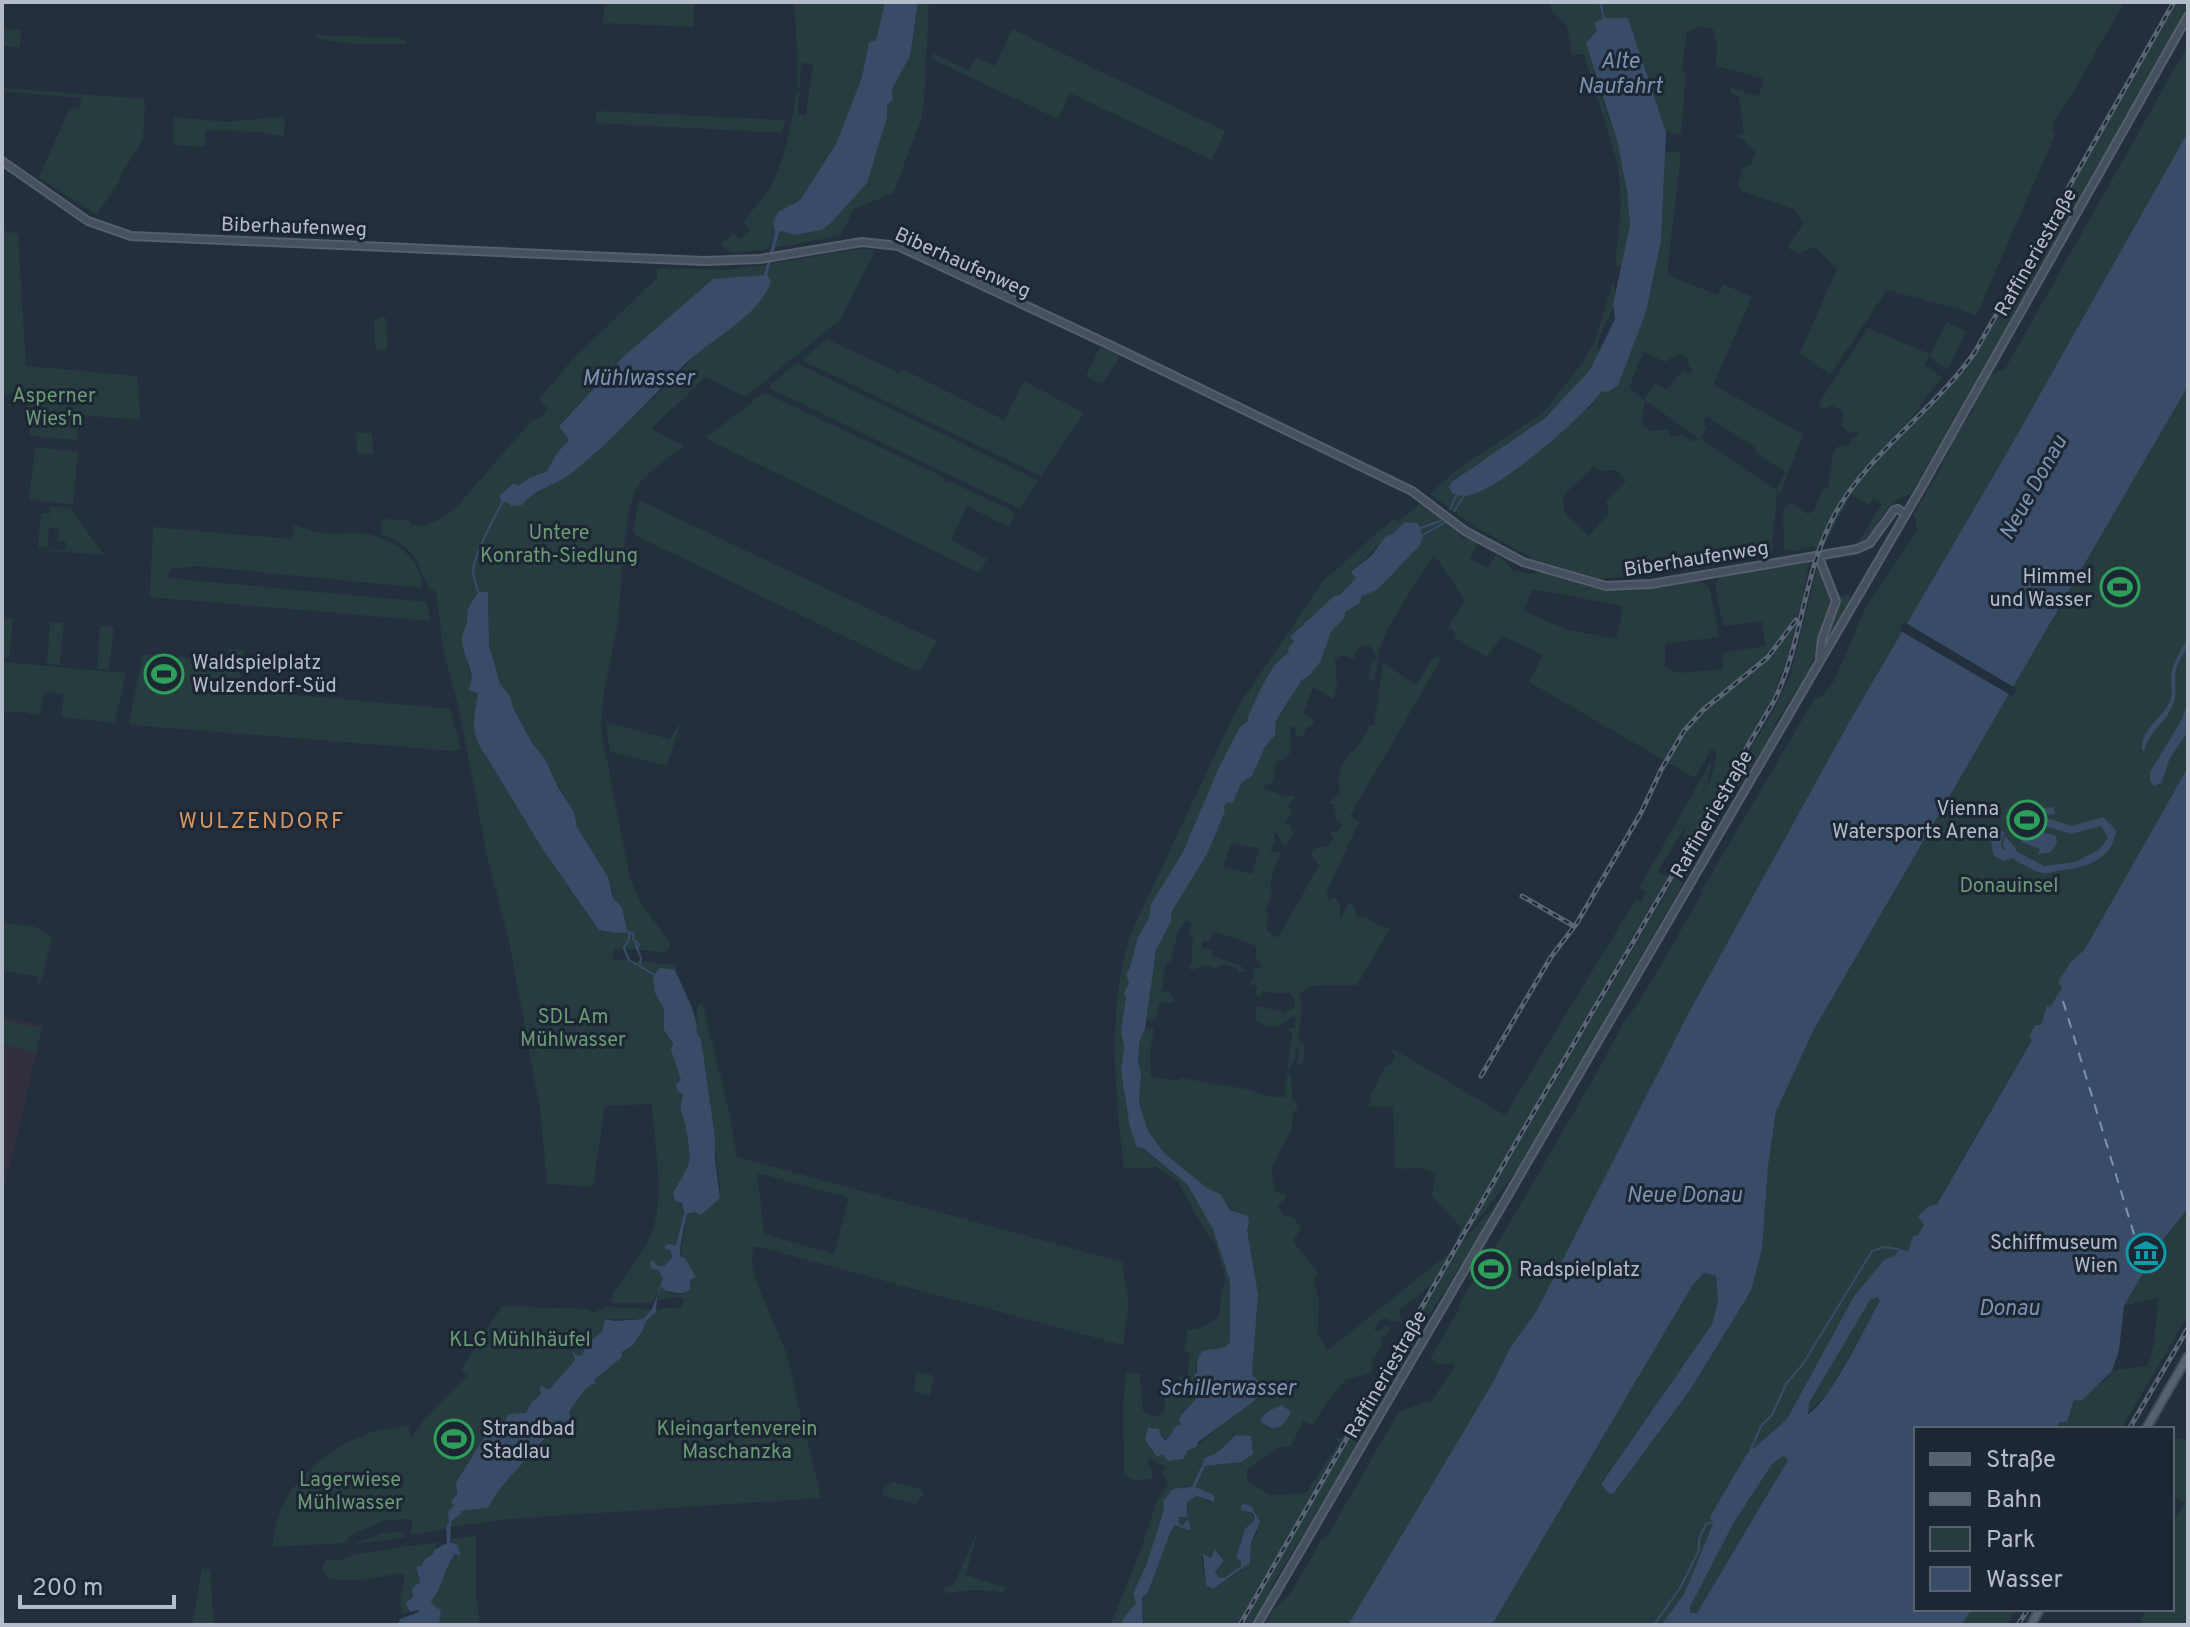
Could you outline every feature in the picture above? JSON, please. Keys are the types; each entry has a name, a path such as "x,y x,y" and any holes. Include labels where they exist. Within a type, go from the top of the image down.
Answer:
{"main road":[{"name":"Raffineriestraße","path":"1257,1625 1905,514 2188,16"},
{"name":"Biberhaufenweg","path":"2,161 88,221 115,233 131,236 704,261 760,259 862,242 898,246 1412,491 1465,531 1523,562 1606,586 1664,582 1866,546 1894,510 1905,514"},
{"path":"1818,555 1836,601 1822,639 1820,657"},
{"path":"2147,1427 2188,1356"}],"shaded area":[{"path":"2,1016 43,1026 2,1197"}],"green space":[{"path":"605,2 694,2 694,27 603,23"},
{"path":"794,2 886,2 876,40 869,42 862,77 836,144 800,200 793,202 773,226 775,233 769,249 733,253 720,245 733,233 741,239 750,230 743,223 767,192 780,166 796,92 800,92 797,114 806,115 813,64 801,63 800,87 797,87"},
{"path":"918,2 929,2 924,103 921,120 893,193 854,209 840,236 773,248 781,231 795,235 822,230 867,183 887,104 893,99 892,89 910,56"},
{"path":"1551,2 2124,2 2056,117 2052,131 2055,135 1976,316 1887,290 1830,375 1800,353 1837,269 1814,247 1797,254 1787,247 1804,223 1793,209 1742,191 1738,184 1743,168 1750,165 1756,152 1746,141 1735,136 1744,133 1739,97 1731,93 1730,88 1759,96 1764,79 1716,66 1717,43 1713,29 1698,27 1687,32 1682,72 1686,74 1681,134 1666,132 1628,19 1597,31 1592,39 1600,93 1618,144 1630,225 1622,266 1615,268 1621,204 1618,166 1584,54 1572,55 1567,26 1551,10"},
{"path":"2176,2 2188,2 2188,8 1911,494 1891,505 1866,539 1858,543 1882,504 1874,499 1869,505 1851,495 1822,549 1832,523 1846,499 1864,476 1964,371 1979,350"},
{"path":"2,29 21,30 20,47 2,46"},
{"path":"1012,29 1225,131 1212,160 1070,93 1058,119 932,59 932,53 969,71 976,57 995,66"},
{"path":"313,36 399,38 407,41 405,44 358,44"},
{"path":"2188,45 2188,132 2005,456 1848,724 1688,1014 1536,1312 1511,1346 1492,1384 1348,1625 1264,1625 1272,1611 1290,1594 1321,1541 1328,1535 1398,1413 1421,1403 1430,1403 1455,1366 1451,1363 1440,1365 1430,1359 1460,1308 1459,1304 1508,1226 1815,698 1820,698 1834,681 1867,605 1917,530 1914,514 1973,410 1973,403 1990,375 2005,369"},
{"path":"2,88 143,99 143,140 96,215 39,177 69,110 81,107 81,98 2,91"},
{"path":"596,111 785,120 782,133 595,123"},
{"path":"285,116 284,136 206,130 205,147 173,145 174,117 227,122"},
{"path":"1665,152 1681,154 1667,275 1718,295 1723,284 1752,297 1713,385 1803,434 1780,495 1777,492 1772,553 1692,570 1600,579 1535,560 1476,527 1430,494 1457,469 1543,413 1583,362 1595,341 1613,282 1614,306 1598,341 1598,354 1593,366 1570,394 1496,454 1589,408 1602,391 1646,312 1661,241","holes":["1643,352 1665,362 1678,354 1687,357 1692,374 1683,370 1666,390 1655,383 1644,400 1629,388","1646,401 1699,439 1692,442 1683,435 1669,436 1669,429 1652,431 1641,425","1706,416 1755,447 1756,453 1785,472 1776,490 1700,439 1707,428 1702,425","1593,466 1599,471 1616,470 1626,481 1606,501 1609,513 1589,536 1565,513 1563,497"]},
{"name":"Asperner Wies'n","path":"2,230 18,234 26,366 137,376 141,420 80,415 77,440 30,436 28,396 2,393"},
{"path":"870,249 874,253 840,320 745,397 706,377 651,429 684,446 642,480 633,497 624,550 618,620 603,706 602,735 630,878 640,902 669,941 670,948 665,952 614,948 612,959 676,965 675,970 660,968 655,993 664,1009 664,1029 673,1043 680,1074 680,1110 689,1143 689,1162 673,1192 683,1212 681,1231 676,1245 665,1248 671,1251 672,1258 664,1266 658,1266 663,1281 652,1303 611,1303 613,1293 645,1246 656,1217 658,1167 651,1104 605,1106 593,1187 547,1184 540,1109 510,946 486,851 459,709 443,649 436,591 430,590 414,556 402,545 382,535 381,519 409,520 412,525 424,525 455,509 532,420 540,418 548,409 539,399 572,360 657,278 657,268 725,270 766,265 764,275 739,278 621,359 559,425 569,439 547,471 529,478 500,498 501,502 520,503 543,489 596,450 648,404 766,275 769,264 851,250","holes":["478,592 488,592 489,645 500,684 510,695 513,707 532,743 544,757 577,827 608,877 625,931 621,933 599,930 543,850 476,736 478,694 468,666 465,632 467,610"]},
{"path":"383,316 386,319 388,346 386,350 378,350 375,347 374,320"},
{"path":"1947,322 1966,331 1948,369 1929,355 1925,365 1942,378 1849,491 1826,528 1818,549 1814,546 1794,551 1784,549 1783,511 1790,503 1808,514 1814,511 1822,490 1828,488 1833,454 1837,447 1850,444 1851,439 1858,436 1858,432 1849,432 1841,425 1844,413 1834,407 1823,410 1819,403 1868,328 1930,354"},
{"path":"827,339 899,373 902,369 1004,420 1024,381 1084,413 1041,476 803,361"},
{"path":"1100,347 1118,354 1119,358 1102,384 1086,376"},
{"path":"797,363 1038,481 1020,509 771,389 770,385"},
{"name":"Donauinsel","path":"2188,386 2188,767 2085,949 2070,963 2062,988 1936,1204 1929,1206 1924,1224 1908,1251 1885,1259 1854,1296 1787,1419 1746,1455 1684,1594 1661,1625 1492,1625 1692,1286 1704,1273 1716,1276 1718,1301 1712,1324 1601,1483 1608,1493 1613,1494 1690,1390 1751,1291 1762,1249 1768,1166 1776,1112 1813,1031"},
{"path":"765,393 939,475 946,482 1009,509 1015,517 1008,527 967,506 951,540 987,559 979,573 705,438 751,400"},
{"path":"356,433 372,433 373,453 357,454"},
{"path":"35,447 78,452 73,504 29,500"},
{"path":"639,500 937,641 922,668 914,670 637,536 633,531"},
{"path":"1420,503 1455,527 1461,538 1478,543 1470,559 1488,568 1497,554 1514,571 1535,574 1538,571 1604,590 1659,588 1700,581 1709,587 1719,637 1665,644 1665,667 1678,673 1723,669 1721,653 1765,646 1762,621 1723,626 1715,585 1720,577 1810,559 1794,642 1770,704 1458,1241 1461,1227 1432,1196 1436,1173 1420,1168 1395,1169 1393,1107 1369,1107 1370,1097 1385,1066 1392,1064 1395,1056 1390,1047 1505,1115 1636,899 1641,902 1646,892 1639,888 1711,761 1701,798 1715,764 1716,751 1711,749 1695,778 1529,682 1543,655 1502,636 1487,657 1454,637 1456,632 1448,627 1465,601 1434,554 1390,624 1379,650 1374,682 1369,679 1371,663 1377,657 1370,646 1360,645 1353,659 1343,655 1335,659 1337,682 1334,699 1313,687 1304,712 1314,720 1312,726 1306,728 1304,735 1297,737 1295,727 1290,727 1291,752 1282,761 1277,761 1273,782 1262,788 1296,796 1288,805 1293,813 1284,823 1290,825 1294,834 1285,848 1274,833 1270,851 1282,852 1273,873 1272,894 1265,911 1269,915 1266,930 1278,938 1319,865 1310,854 1317,847 1328,846 1333,838 1330,832 1339,830 1342,824 1336,819 1334,805 1328,803 1340,793 1340,770 1344,762 1360,743 1369,725 1374,725 1383,663 1416,685 1435,655 1441,659 1350,816 1359,822 1327,891 1328,901 1335,897 1340,906 1340,920 1349,903 1353,905 1358,918 1367,916 1370,921 1390,929 1357,985 1312,986 1299,994 1302,1009 1298,1041 1303,1044 1305,1055 1302,1065 1298,1064 1299,1050 1295,1048 1295,1058 1287,1073 1291,1076 1292,1099 1297,1102 1297,1109 1293,1112 1291,1130 1271,1168 1275,1192 1285,1194 1285,1200 1277,1205 1284,1216 1293,1217 1301,1228 1293,1241 1318,1273 1313,1278 1319,1301 1318,1334 1327,1351 1454,1249 1431,1288 1429,1286 1399,1311 1403,1323 1383,1318 1374,1329 1377,1332 1387,1325 1391,1328 1381,1340 1383,1346 1371,1360 1373,1372 1345,1380 1326,1403 1313,1426 1303,1420 1292,1445 1277,1448 1246,1471 1248,1482 1271,1495 1306,1493 1339,1443 1335,1438 1342,1438 1351,1428 1237,1625 1143,1625 1143,1600 1171,1531 1175,1525 1188,1530 1178,1523 1178,1519 1188,1513 1187,1502 1197,1496 1210,1503 1207,1492 1184,1486 1164,1509 1147,1563 1133,1594 1136,1603 1121,1625 1110,1625 1142,1547 1156,1502 1169,1483 1161,1474 1165,1467 1150,1458 1147,1463 1151,1467 1152,1479 1134,1480 1124,1475 1126,1372 1140,1374 1143,1411 1154,1417 1164,1413 1165,1394 1178,1386 1179,1376 1187,1377 1190,1353 1184,1352 1187,1331 1200,1328 1219,1317 1226,1279 1213,1238 1208,1235 1177,1181 1158,1167 1124,1169 1116,1080 1118,991 1131,933 1237,708 1323,581 1393,519 1398,522","holes":["1393,534 1390,572 1362,595 1359,604 1345,613 1331,632 1310,675 1302,680 1283,709 1276,721 1275,735 1265,747 1252,776 1242,782 1233,802 1226,803 1207,854 1171,913 1171,922 1156,950 1146,1020 1156,1019 1159,1002 1173,1003 1175,998 1167,991 1161,993 1166,963 1171,961 1178,932 1186,920 1192,923 1189,935 1193,937 1191,964 1188,968 1192,970 1205,965 1216,968 1223,964 1236,968 1239,973 1246,971 1240,965 1212,956 1213,950 1202,948 1202,941 1209,941 1213,931 1256,946 1256,959 1261,965 1258,969 1251,969 1255,974 1250,984 1257,986 1255,995 1261,996 1263,990 1290,993 1295,1000 1295,1006 1283,1015 1281,1011 1256,1006 1255,1020 1266,1026 1277,1027 1296,1015 1294,1027 1284,1029 1292,1035 1285,1097 1270,1097 1246,1089 1181,1078 1176,1081 1151,1076 1154,1028 1145,1029 1139,1043 1139,1101 1148,1131 1164,1153 1249,1223 1247,1230 1258,1294 1252,1374 1262,1385 1202,1442 1188,1450 1162,1454 1161,1436 1166,1441 1181,1425 1183,1410 1198,1395 1199,1382 1195,1378 1197,1361 1212,1348 1225,1347 1230,1342 1230,1281 1214,1229 1187,1184 1137,1147 1121,1070 1124,1046 1121,1030 1138,937 1149,918 1151,904 1183,853 1220,765 1240,727 1249,721 1274,667 1281,657 1288,654 1294,642 1291,637 1334,596 1340,596 1357,578 1354,571","1532,589 1623,606 1617,639 1568,630 1524,611","1690,820 1684,833 1685,846 1668,876 1659,874 1659,869","1231,844 1259,848 1252,874 1223,867","1236,1435 1251,1436 1242,1462 1205,1466 1199,1472 1205,1458 1218,1452","1249,1511 1254,1511 1258,1532 1251,1543 1251,1557 1241,1571 1213,1589 1206,1585 1201,1556 1211,1558 1212,1550 1224,1561 1215,1572 1218,1577 1224,1578 1241,1566 1241,1561 1236,1557 1245,1529 1255,1519"]},
{"path":"49,506 70,508 104,555 36,550 66,550 66,542 58,541 59,529 49,528 47,548 38,547 41,513 49,513"},
{"path":"294,525 324,533 362,533 384,539 411,558 421,577 422,588 196,566 170,569 167,578 427,602 430,621 150,597 153,527 292,539"},
{"path":"1817,568 1833,597 1833,606 1811,667 1774,725 1771,739 1729,803 1520,1167 1464,1237 1770,716 1790,677"},
{"path":"1849,594 1851,600 1828,639 1825,636 1839,596"},
{"path":"2,618 13,619 9,658 2,659"},
{"path":"50,622 64,623 60,665 47,664"},
{"path":"100,626 114,627 109,670 97,669"},
{"path":"229,649 244,650 243,671 234,670 229,665"},
{"path":"143,654 224,661 233,671 240,673 242,688 286,687 286,694 450,709 461,748 455,751 131,725 129,722"},
{"path":"2,662 126,673 115,723 61,717 64,695 44,691 39,716 24,712 3,713"},
{"path":"606,722 669,739 681,722 667,766 610,752"},
{"path":"2,922 36,927 52,937 41,983 38,983 37,976 2,970"},
{"path":"702,1002 728,1106 737,1157 1122,1262 1129,1303 1123,1345 753,1247 752,1264 757,1284 786,1352 821,1498 510,1519 450,1527 450,1522 443,1530 411,1535 412,1519 386,1520 349,1536 346,1543 272,1547 283,1504 300,1480 323,1459 362,1436 408,1425 411,1439 424,1420 468,1375 461,1370 502,1306 588,1309 592,1313 606,1307 652,1309 643,1319 605,1319 602,1332 590,1341 585,1338 587,1345 582,1355 578,1357 572,1350 575,1360 559,1381 535,1399 526,1413 505,1421 457,1490 455,1505 450,1512 452,1520 461,1511 484,1509 552,1426 560,1420 566,1422 580,1395 633,1344 656,1311 681,1308 684,1300 680,1297 656,1301 663,1284 672,1294 684,1294 690,1280 696,1278 680,1256 687,1214 711,1205 721,1194 701,1039 697,1035 695,1022 697,1007","holes":["757,1173 849,1198 834,1254 764,1234"]},
{"path":"2,1020 42,1028 36,1053 2,1044"},
{"path":"1498,1202 1468,1258 1415,1338 1415,1347 1397,1380 1272,1586 1254,1625 1243,1625 1460,1244"},
{"path":"2188,1208 2188,1315 2122,1427 2056,1427 2060,1422 2067,1421 2074,1399 2103,1382 2112,1371 2148,1365 2154,1345 2158,1298 2124,1306 2159,1245"},
{"path":"1877,1297 1881,1301 1827,1394 1807,1414 1809,1403 1870,1299"},
{"path":"917,1371 934,1376 930,1396 913,1391"},
{"path":"2174,1437 2188,1440 2188,1625 2139,1625 2145,1611 2174,1611 2174,1520 2185,1503 2174,1496"},
{"path":"1782,1455 1788,1460 1697,1613 1690,1613 1690,1607 1733,1524 1772,1464"},
{"path":"893,1482 921,1489 923,1495 915,1504 885,1496 882,1492 884,1487"},
{"path":"978,1529 966,1575 1007,1588 1003,1592 975,1590 945,1593 943,1588 954,1585"},
{"path":"400,1532 406,1537 351,1545 383,1533"},
{"path":"476,1536 476,1592 480,1625 439,1625 441,1610 431,1601 455,1554 460,1555 450,1539"},
{"path":"438,1542 416,1572 420,1582 413,1597 408,1600 408,1613 402,1613 400,1601 405,1575 397,1573 364,1581 328,1579 322,1568 325,1560"},
{"path":"202,1568 210,1570 214,1625 192,1625"},
{"path":"1971,1611 2015,1611 2007,1625 1961,1625"}],"water":[{"name":"Mühlwasser","path":"885,2 918,2 910,56 892,89 893,99 887,105 887,117 867,183 822,230 795,235 781,231 767,275 771,282 755,307 683,366 588,460 567,476 532,495 522,505 512,506 502,502 499,496 514,483 518,486 547,471 569,440 559,426 621,359 713,279 764,275 775,233 773,222 778,212 800,200 836,144 862,77 869,42 876,40"},
{"name":"Alte Naufahrt","path":"1604,18 1628,18 1666,132 1661,241 1646,312 1618,385 1608,392 1602,391 1538,453 1496,483 1464,496 1452,493 1449,487 1452,482 1545,418 1590,370 1615,319 1613,305 1630,225 1627,192 1618,144 1586,43 1597,31 1594,23"},
{"name":"Neue Donau","path":"2188,132 2188,386 1813,1031 1776,1112 1768,1166 1762,1249 1751,1291 1690,1390 1613,1494 1608,1493 1601,1484 1712,1324 1718,1301 1716,1276 1704,1273 1692,1286 1492,1625 1348,1625 1492,1384 1511,1346 1536,1312 1688,1014 1848,724 2005,456"},
{"name":"Schillerwasser","path":"1405,522 1418,523 1423,537 1420,545 1377,590 1362,596 1359,604 1345,612 1345,617 1331,632 1320,662 1302,680 1276,721 1275,735 1265,747 1252,776 1242,782 1233,802 1226,803 1207,854 1171,913 1171,922 1156,950 1145,1029 1139,1043 1139,1102 1148,1131 1164,1153 1207,1188 1220,1194 1230,1210 1248,1216 1247,1230 1258,1294 1252,1374 1262,1385 1262,1392 1254,1401 1188,1450 1183,1459 1168,1461 1162,1454 1157,1457 1145,1440 1148,1428 1159,1429 1166,1441 1176,1426 1181,1425 1181,1415 1197,1397 1199,1385 1194,1374 1197,1373 1197,1361 1202,1351 1225,1347 1230,1342 1230,1281 1213,1229 1187,1184 1144,1149 1137,1147 1130,1128 1121,1070 1124,993 1129,983 1126,974 1138,937 1149,918 1151,904 1183,852 1220,765 1240,727 1248,721 1276,664 1288,654 1289,646 1294,642 1290,637 1334,596 1340,595 1356,578 1351,572 1372,555 1385,537"},
{"path":"478,592 488,592 489,645 500,684 510,696 532,743 544,757 574,812 577,827 608,877 613,898 622,907 627,932 599,930 543,850 478,743 474,720 478,694 468,689 472,678 462,640 467,610"},
{"path":"2188,637 2177,666 2174,703 2144,751 2144,737 2171,700 2173,668"},
{"path":"2188,703 2188,731 2170,758 2161,783 2154,786 2150,781 2150,772 2181,721"},
{"name":"Donau","path":"2188,767 2188,1208 2159,1245 2124,1306 2119,1350 2112,1371 2081,1401 2074,1400 2067,1422 2060,1422 2056,1427 1914,1427 1914,1611 1971,1611 1961,1625 1661,1625 1684,1594 1713,1524 1710,1517 1746,1455 1787,1419 1854,1296 1885,1259 1895,1256 1898,1249 1908,1251 1913,1236 1918,1235 1924,1224 1918,1216 1929,1206 1937,1204 2032,1040 2029,1036 2035,1025 2041,1025 2047,1005 2050,1007 2062,988 2058,982 2070,963 2085,949","holes":["1877,1297 1880,1301 1826,1395 1808,1414 1809,1403 1870,1300","1783,1456 1788,1460 1697,1613 1690,1613 1690,1607 1733,1524 1772,1464"]},
{"path":"2053,807 2055,814 2044,817 2072,826 2103,817 2116,830 2109,849 2087,865 2046,873 2012,858 2004,861 1994,856 1990,838 1995,826 2005,833 2002,849 2005,850 2005,836 2016,851 2044,866 2075,862 2099,850 2108,838 2101,826 2071,834 2041,825 2040,831 2056,836 2057,842 2051,852 2038,854 2040,849 2021,842 2025,837 2004,816 2020,810"},
{"path":"660,968 675,970 691,1005 697,1035 701,1039 715,1138 720,1198 701,1215 694,1212 687,1214 680,1248 680,1256 685,1258 696,1277 690,1280 690,1290 683,1293 664,1290 662,1286 657,1296 656,1312 646,1321 633,1345 595,1379 595,1385 585,1390 569,1412 572,1425 569,1427 560,1420 488,1508 461,1511 451,1521 450,1542 457,1545 461,1556 455,1554 451,1560 431,1601 441,1610 439,1625 398,1625 400,1619 419,1612 410,1612 405,1603 413,1597 412,1589 420,1582 416,1567 422,1566 434,1550 447,1543 448,1512 454,1505 451,1502 457,1494 456,1483 493,1423 505,1421 509,1414 526,1413 541,1394 539,1389 542,1386 549,1390 575,1360 572,1350 578,1356 582,1355 587,1345 583,1341 585,1338 590,1341 602,1332 605,1319 643,1319 652,1309 663,1278 659,1271 651,1268 650,1263 652,1260 658,1266 664,1266 672,1258 671,1251 664,1248 667,1244 676,1245 684,1213 682,1203 675,1201 673,1192 689,1163 689,1144 680,1110 683,1095 676,1085 681,1080 671,1050 673,1043 664,1030 664,1009 655,993 653,976"},
{"path":"1282,1405 1291,1412 1281,1425 1274,1428 1260,1421 1267,1412"},
{"path":"1236,1435 1251,1436 1253,1454 1242,1462 1205,1466 1195,1487 1214,1495 1214,1502 1197,1496 1187,1502 1187,1517 1179,1517 1178,1522 1182,1526 1188,1519 1191,1529 1175,1525 1171,1531 1148,1592 1142,1598 1143,1625 1121,1625 1136,1603 1133,1594 1147,1563 1164,1509 1163,1501 1173,1489 1192,1487 1205,1458 1218,1452"},
{"path":"1241,1505 1251,1506 1260,1522 1251,1543 1250,1563 1213,1589 1206,1585 1203,1554 1211,1558 1214,1549 1224,1561 1215,1572 1218,1577 1224,1578 1241,1566 1241,1561 1236,1558 1245,1529 1255,1519 1253,1513 1241,1510"}],"pier":[{"path":"1904,622 2017,689 2012,696 1899,630"}],"waterway":[{"name":"Mühlwasser","path":"1600,2 1604,18"},
{"path":"1450,509 1457,494"},
{"path":"1454,511 1464,496"},
{"name":"Mühlwasser","path":"478,591 473,572 476,557 503,501"},
{"path":"1420,528 1441,521"},
{"path":"1423,535 1444,523"},
{"name":"Mühlwasser","path":"626,931 633,934 633,939 639,944 637,949"},
{"path":"629,934 624,948 629,960 653,974"},
{"path":"635,943 640,964"},
{"path":"1750,1452 1761,1426 1772,1415 1786,1384 1803,1364 1872,1251 1884,1247 1898,1249"},
{"path":"1654,1625 1680,1588 1699,1550 1699,1539 1706,1524 1714,1522"}],"ferry route":[{"path":"2063,1001 2141,1257"}],"railway":[{"path":"1240,1625 1510,1153 1774,701 1791,655 1816,559 1835,514 1866,470 1941,393 1975,352 2174,2"},
{"path":"1481,1076 1551,957 1577,923 1684,731 1703,710 1768,657 1796,620"},
{"path":"1522,896 1572,925"},
{"path":"2130,1427 2188,1328"},
{"path":"2018,1625 2027,1611"}],"place":[{"name":"Himmel und Wasser","path":"2120,587"},
{"name":"Waldspielplatz Wulzendorf-Süd","path":"164,674"},
{"name":"Vienna Watersports Arena","path":"2027,820"},
{"name":"Schiffmuseum Wien","path":"2146,1253"},
{"name":"Radspielplatz","path":"1491,1269"},
{"name":"Strandbad Stadlau","path":"454,1439"}],"district":[{"name":"WULZENDORF","path":"262,820"}],"park label":[{"name":"Untere Konrath-Siedlung","path":"559,544"},
{"name":"SDL Am Mühlwasser","path":"573,1028"},
{"name":"KLG Mühlhäufel","path":"520,1339"},
{"name":"Kleingartenverein Maschanzka","path":"737,1440"},
{"name":"Lagerwiese Mühlwasser","path":"350,1490"}]}
